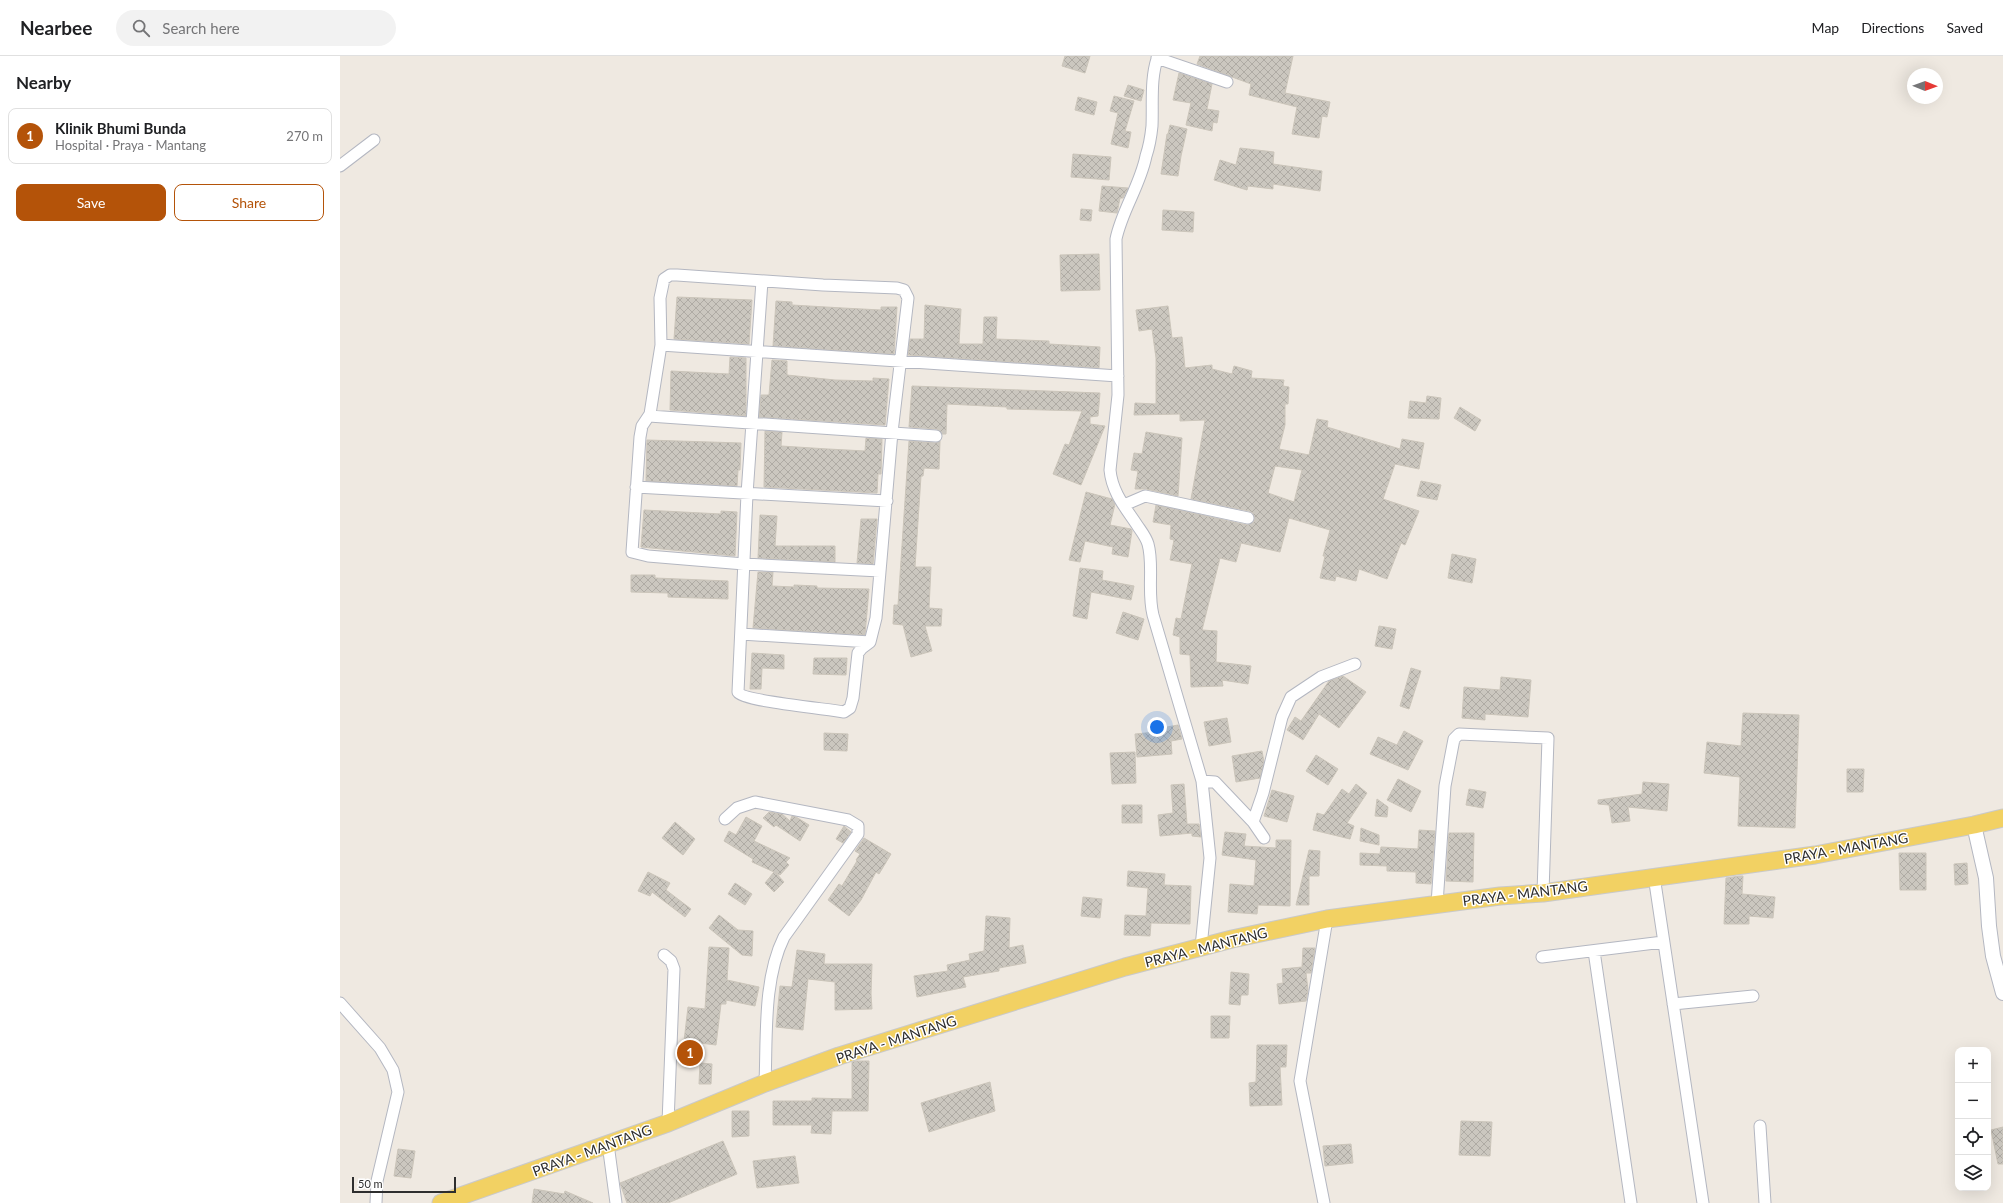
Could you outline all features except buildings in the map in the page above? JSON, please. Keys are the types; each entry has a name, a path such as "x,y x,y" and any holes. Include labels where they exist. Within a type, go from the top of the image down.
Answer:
{"main road":[{"name":"PRAYA - MANTANG","path":"440,1203 668,1123 765,1083 869,1047 1125,967 1201,947 1327,919 1500,896 1543,893 1654,876 1815,855 1974,825 2003,818"}],"street":[{"path":"1201,947 1210,858 1202,781 1149,599 1150,552 1148,542 1115,492 1111,482 1111,448 1117,417 1118,376 1116,239 1123,215 1141,178 1146,157 1152,127 1153,77 1157,57 1227,82"},
{"path":"340,166 374,140"},
{"path":"762,281 747,494 744,564 741,634 738,694 762,701 844,712 850,708 854,698 859,651 870,642 876,618 892,432 908,298 904,290 897,288 762,281 677,274 666,277 660,289 661,345 649,416 644,422 641,431 632,549 634,554 744,564 880,571"},
{"path":"661,345 1118,376"},
{"path":"649,416 936,436"},
{"path":"636,487 887,501"},
{"path":"1124,505 1145,496 1248,518"},
{"path":"741,634 870,642"},
{"path":"1253,822 1263,793 1282,717 1291,697 1320,677 1356,664"},
{"path":"1437,904 1445,786 1454,739 1459,734 1548,738 1543,893"},
{"path":"1202,781 1215,782 1253,822 1264,838"},
{"path":"725,819 736,808 755,802 848,820 858,826 858,834 784,937 777,953 770,983 765,1083"},
{"path":"1974,825 1986,878 1989,926 1993,956 2003,993"},
{"path":"1654,876 1703,1203"},
{"path":"1324,1203 1300,1081 1327,919"},
{"path":"1542,957 1663,942"},
{"path":"1594,951 1631,1203"},
{"path":"664,955 671,961 674,969 668,1123"},
{"path":"1673,1004 1753,996"},
{"path":"340,1003 380,1048 393,1070 398,1092 377,1181 376,1203"},
{"path":"1760,1126 1765,1203"},
{"path":"608,1144 616,1203"}],"place":[{"name":"Klinik Bhumi Bunda","path":"690,1053"}]}
